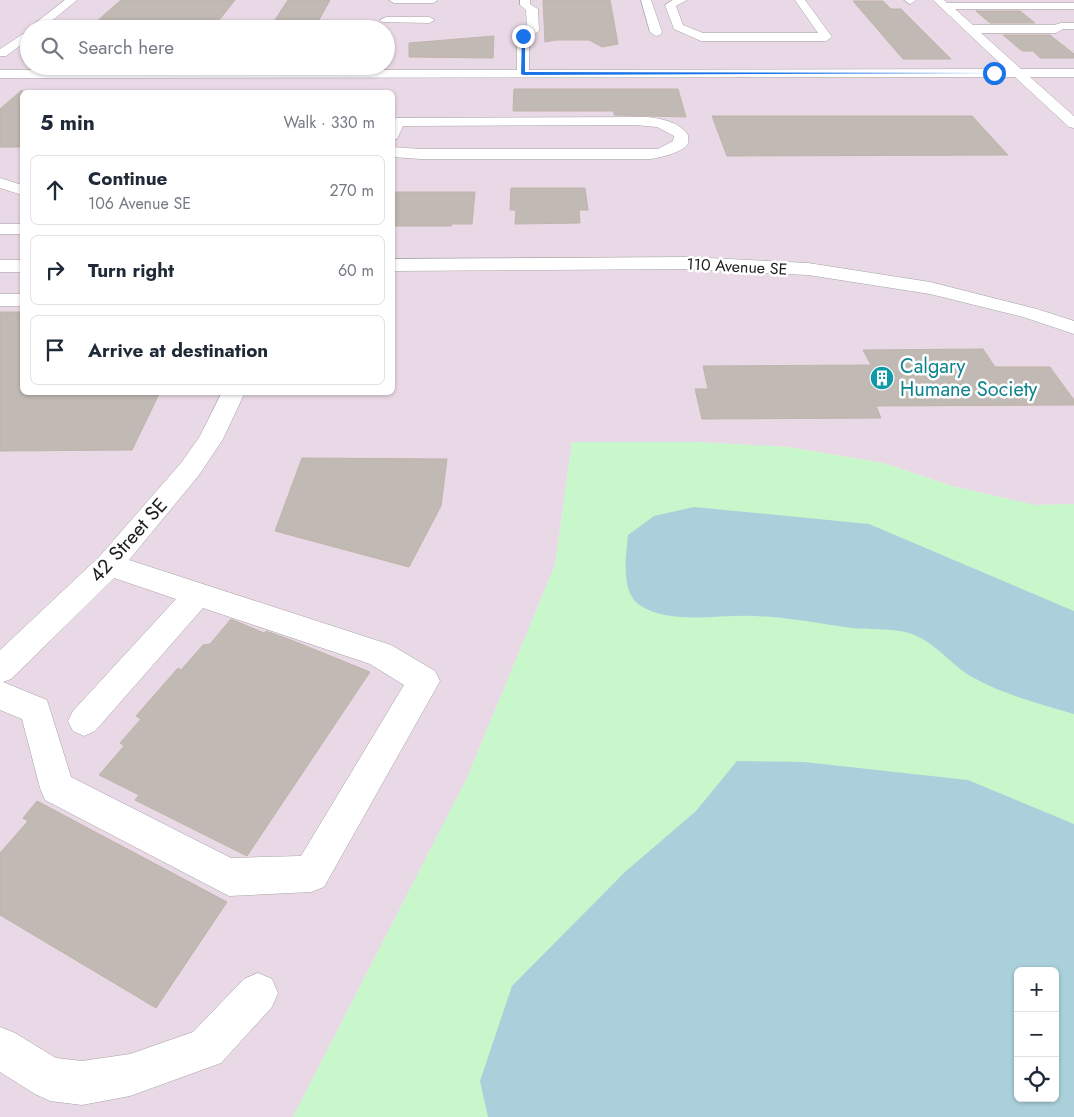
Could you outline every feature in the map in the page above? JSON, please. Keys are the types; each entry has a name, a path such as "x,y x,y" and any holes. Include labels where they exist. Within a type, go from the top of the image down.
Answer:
{"street":[{"path":"46,20 72,0"},
{"path":"386,20 394,0 433,0"},
{"path":"523,74 523,36 533,31 532,9 525,5 525,0"},
{"path":"646,0 656,32"},
{"path":"682,0 670,5 678,26 701,37 826,37 800,0"},
{"path":"941,3 1074,6"},
{"path":"941,3 1074,124"},
{"path":"395,23 429,20"},
{"path":"970,29 1065,33 1074,26"},
{"path":"816,37 843,73"},
{"path":"1,55 20,40"},
{"path":"1,55 19,58"},
{"path":"746,59 753,73"},
{"path":"395,63 441,74"},
{"path":"395,72 424,74 1074,73"},
{"path":"0,74 20,74"},
{"path":"388,87 424,74"},
{"path":"155,87 165,75"},
{"path":"291,75 332,84 352,78"},
{"path":"302,75 352,78"},
{"path":"368,88 373,75"},
{"path":"634,121 642,154"},
{"path":"395,128 397,122 634,121 660,123 673,127 681,135 681,143 661,153 421,154 395,152"},
{"path":"532,122 534,153"},
{"path":"514,127 514,153"},
{"path":"0,174 20,174"},
{"path":"0,182 20,189"},
{"path":"0,229 20,229"},
{"name":"110 Avenue SE","path":"395,265 689,263 808,269 930,288 1030,313 1074,328"},
{"path":"0,266 20,266"},
{"path":"0,300 20,300"},
{"name":"42 Street SE","path":"0,670 108,565 190,469 211,439 233,395"},
{"path":"0,695 36,710 57,788 230,877 310,874 424,680 380,654 108,565"},
{"path":"84,721 198,594"},
{"path":"0,1048 50,1079 82,1083 130,1076 206,1048 258,993"}],"shaded area":[{"path":"0,0 1074,0 1074,504 1034,505 952,486 883,463 788,447 697,442 572,442 555,565 467,778 293,1117 0,1117"}],"green space":[{"path":"572,442 697,442 788,447 883,463 952,486 1034,505 1074,504 1074,1117 293,1117 467,778 555,565"}],"water":[{"path":"694,507 869,524 1074,611 1074,714 1023,699 986,684 965,673 925,640 905,632 852,628 766,617 681,617 653,612 641,606 634,600 627,583 628,535 654,516"},
{"path":"737,761 804,762 968,780 1074,824 1074,1117 488,1117 480,1081 512,986 625,872 696,811"}],"building":[{"path":"121,0 235,0 219,20 98,20"},
{"path":"288,0 330,0 319,20 275,20"},
{"path":"543,0 610,0 618,44 602,47 589,40 545,42"},
{"path":"853,1 883,1 891,9 901,9 951,59 903,59"},
{"path":"976,11 1020,11 1035,23 990,23"},
{"path":"1003,35 1050,35 1074,54 1074,58 1040,58 1033,51 1022,51"},
{"path":"494,36 493,58 409,57 409,43"},
{"path":"514,89 678,89 686,117 614,115 614,111 513,111"},
{"path":"20,92 20,147 0,147 0,109"},
{"path":"712,116 972,116 1008,155 727,156"},
{"path":"511,188 585,188 588,210 579,210 580,223 515,224 516,210 510,210"},
{"path":"395,192 475,192 472,224 452,224 451,226 395,226"},
{"path":"0,312 20,312 20,395 159,395 132,450 0,451"},
{"name":"Calgary Humane Society","path":"983,349 995,367 1050,367 1074,400 1074,405 876,406 881,418 702,419 695,389 708,389 703,366 871,365 863,350"},
{"path":"302,458 447,459 441,506 409,567 275,531"},
{"path":"231,619 264,633 266,631 291,640 370,672 247,856 135,800 139,795 99,775 124,746 120,743 141,719 136,716 178,668 181,670 203,645 210,644"},
{"path":"37,801 227,902 156,1008 0,915 0,853 28,821 23,818"}],"place":[{"name":"Calgary Humane Society","path":"882,378"}],"route":[{"path":"523,36 523,74 994,73"}]}
